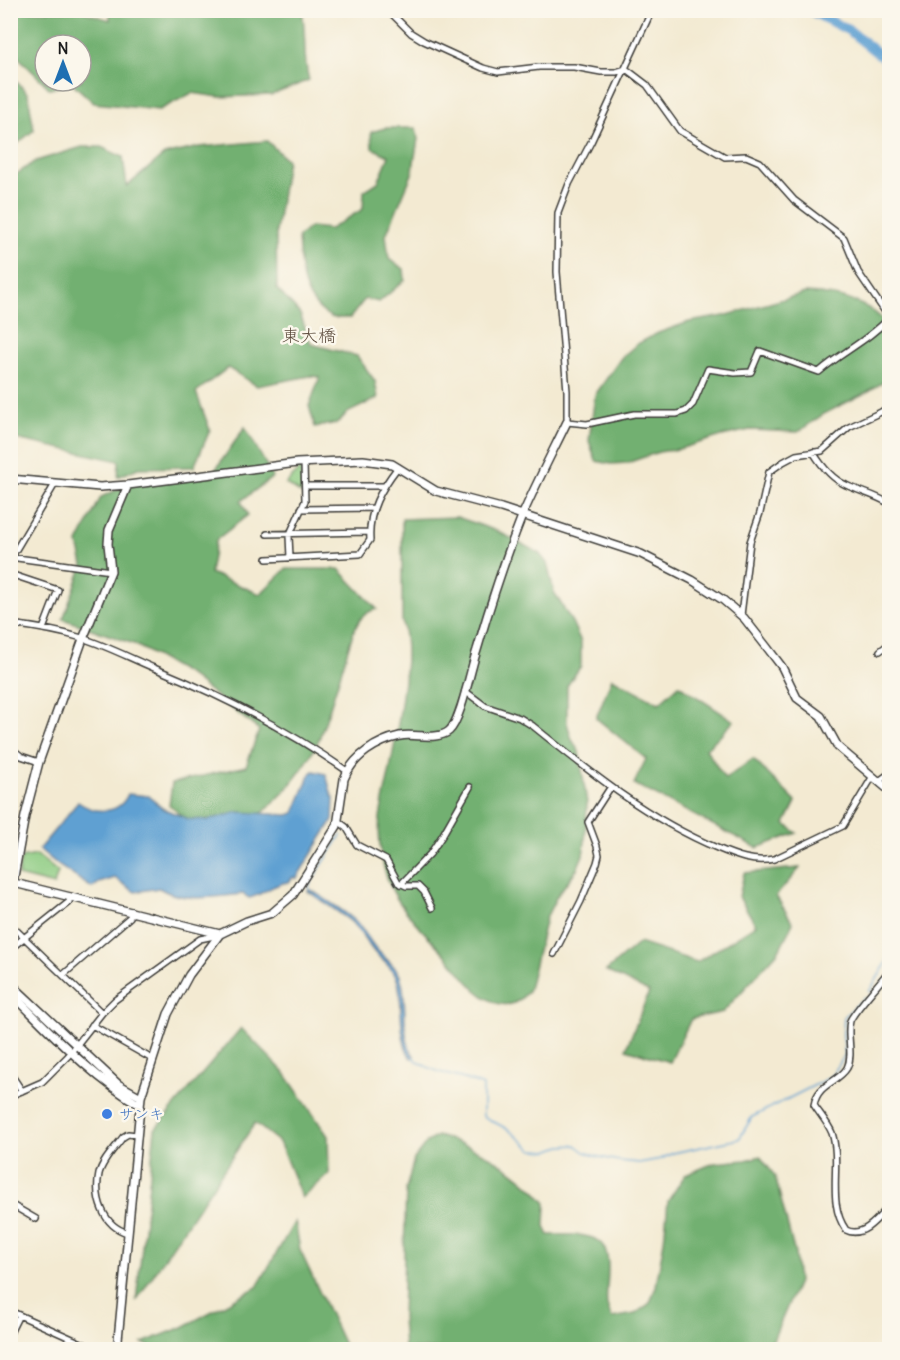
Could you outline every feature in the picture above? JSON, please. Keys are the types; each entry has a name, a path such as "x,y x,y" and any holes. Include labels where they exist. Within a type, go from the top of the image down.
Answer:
{"street":[{"path":"388,10 411,33 424,41 483,68 498,72 539,67 574,67 601,72 626,69"},
{"path":"10,1096 42,1082 74,1048 102,1013 123,994 201,939 220,934 247,921 272,913 285,903 307,874 334,831 347,771 360,756 374,746 400,736 440,734 449,731 460,713 487,615 522,516 567,422 567,391 557,272 558,213 568,184 626,69 652,10"},
{"path":"567,422 587,424 634,414 677,414 686,411 693,404 708,369 735,374 751,372 760,351 819,372 839,355 868,339 889,318 858,272 844,238 794,200 760,162 746,156 725,157 680,131 647,85 626,69"},
{"path":"741,615 750,542 760,513 769,472 796,455 822,451 849,427 890,406"},
{"path":"813,452 820,464 844,484 890,504"},
{"path":"10,479 100,487 304,463 363,460 392,464 436,491 501,508 641,554 692,580 723,600 741,615 782,668 797,699 821,716 838,747 890,790"},
{"path":"290,558 291,533 305,501 304,463"},
{"path":"267,559 360,554 370,540 369,532 374,508 384,486 398,467"},
{"path":"55,484 11,558 111,571"},
{"path":"128,485 109,530 111,571 83,639 39,762 14,857 12,882 220,934"},
{"path":"305,486 384,486"},
{"path":"302,509 374,508"},
{"path":"267,534 369,532"},
{"path":"10,574 58,590 43,628"},
{"path":"10,624 43,628 83,639 196,686 311,746 347,771"},
{"path":"880,651 890,643"},
{"path":"465,691 485,706 520,718 533,726 610,788 662,822 744,859 763,861 790,852 843,826 873,776"},
{"path":"10,747 21,756 39,762"},
{"path":"879,782 890,773"},
{"path":"401,884 430,854 470,787"},
{"path":"554,954 597,863 597,846 588,822 610,788"},
{"path":"338,820 346,827 357,846 386,860 395,878 401,884 418,886 424,892 432,908"},
{"path":"10,949 69,902 70,896"},
{"path":"63,975 130,917 131,911"},
{"path":"10,924 102,1013"},
{"path":"117,1350 141,1097 174,1000 189,975 220,934"},
{"path":"890,969 850,1023 849,1062 846,1069 822,1088 815,1098 814,1105 831,1130 836,1165 838,1216 846,1230 856,1233 867,1228 890,1205"},
{"path":"10,983 117,1092 140,1106"},
{"path":"10,992 118,1084 141,1097"},
{"path":"92,1025 153,1059"},
{"path":"10,1073 22,1091"},
{"path":"128,1233 118,1230 109,1223 104,1213 100,1203 99,1173 123,1137 128,1134 137,1135"},
{"path":"10,1204 36,1219"},
{"path":"10,1311 96,1350"},
{"path":"10,1334 19,1315"}],"green space":[{"path":"10,11 81,11 110,20 110,11 302,11 309,80 272,95 219,97 192,93 159,110 94,103 83,93 93,93 93,33 33,33 33,72 11,50"},
{"path":"10,74 28,94 34,130 11,149"},
{"path":"385,128 416,128 418,139 412,174 386,235 389,259 404,269 405,280 379,302 365,299 350,318 333,318 313,302 307,292 301,271 298,237 310,227 330,229 363,209 364,191 378,182 389,156 372,148 371,132"},
{"path":"267,141 287,160 276,232 277,289 300,314 311,344 357,356 375,381 378,398 347,413 338,423 315,427 309,406 320,377 310,376 257,386 228,368 196,392 210,430 194,467 138,468 118,477 119,461 11,438 10,183 15,175 36,161 82,147 101,147 123,157 127,186 164,155 199,147"},
{"path":"805,293 840,297 862,305 881,318 889,327 889,377 887,380 824,414 798,432 750,430 659,452 627,463 611,464 596,461 589,441 595,395 621,358 637,344 658,333 689,322 724,316"},
{"path":"245,427 273,477 241,501 248,515 216,540 210,573 260,594 286,569 339,569 377,609 364,615 357,624 319,739 308,760 283,793 256,818 187,820 169,805 172,783 246,766 259,730 189,675 134,644 63,619 83,565 78,543 101,497 138,480 211,476"},
{"path":"301,467 302,494 286,484"},
{"path":"457,517 497,531 539,553 547,563 554,592 581,642 581,666 567,686 567,723 572,740 579,751 587,803 583,855 577,869 557,896 546,918 529,989 517,1002 504,1005 490,1000 476,990 411,918 391,889 380,848 380,818 398,727 406,666 406,643 402,621 402,519"},
{"path":"612,678 659,703 679,685 734,721 706,749 725,779 753,759 796,802 785,824 797,833 757,848 634,784 646,759 596,718"},
{"path":"37,855 58,872 54,885 18,876 21,858"},
{"path":"800,868 776,896 793,923 778,952 723,1012 691,1019 670,1062 626,1049 649,992 606,971 639,943 697,962 756,925 739,897 744,873"},
{"path":"241,1028 284,1072 328,1136 329,1174 302,1198 279,1142 255,1123 136,1301 155,1129"},
{"path":"437,1136 483,1153 523,1180 546,1203 545,1227 549,1235 584,1236 602,1244 608,1260 607,1305 612,1318 635,1314 650,1303 656,1286 664,1241 668,1201 685,1175 714,1163 746,1160 760,1156 775,1176 795,1254 798,1282 769,1349 404,1349 402,1317 406,1189 414,1159 427,1142"},
{"path":"295,1221 300,1250 346,1349 157,1350 142,1343 183,1327 257,1287"}],"water":[{"path":"314,771 326,774 334,797 333,820 296,879 293,877 289,882 278,884 249,898 243,894 210,897 178,896 159,888 135,892 115,878 92,888 39,849 78,802 92,809 113,809 124,801 128,794 149,796 162,808 188,819 208,820 238,812 288,815 294,813 310,774"},
{"path":"310,889 356,922 374,947 397,971 403,989 405,1029 409,1047 414,1056 411,1058 402,1031 400,991 394,974 354,925 308,891"}],"waterway":[{"path":"809,10 850,31 890,63"},
{"path":"310,890 308,887 341,835"},
{"path":"869,992 890,957"},
{"path":"412,1056 418,1062 435,1070 483,1086 483,1116 509,1130 533,1150 548,1151 561,1146 576,1145 595,1156 639,1163 739,1139 752,1117 831,1077 845,1055 844,1017 864,998"}],"place":[{"name":"サンキ","path":"107,1114"}],"district":[{"name":"東大橋","path":"309,336"}]}
